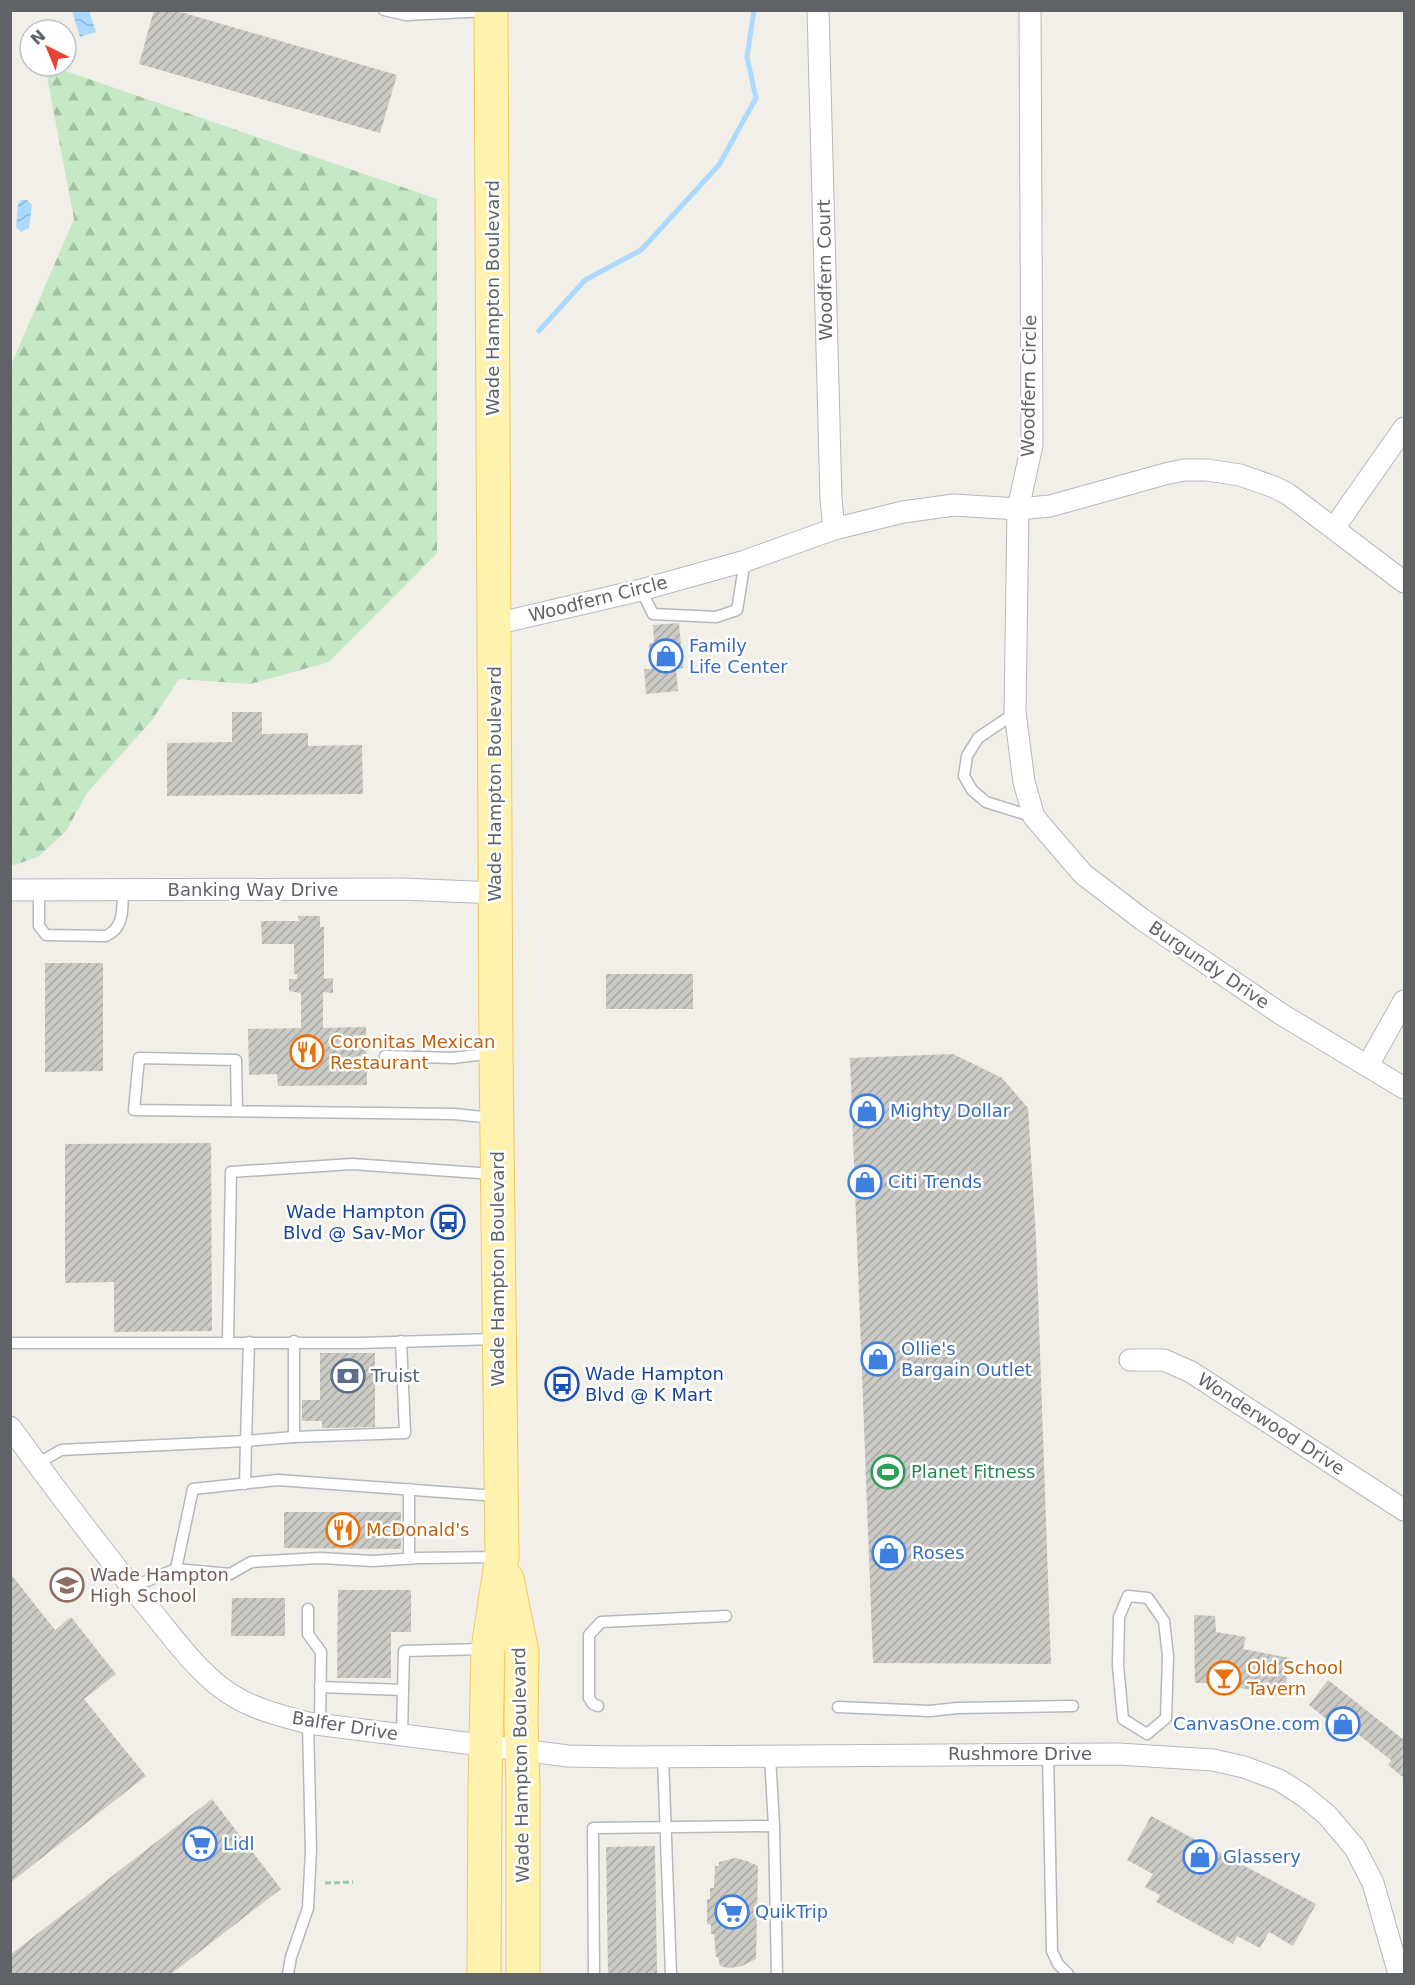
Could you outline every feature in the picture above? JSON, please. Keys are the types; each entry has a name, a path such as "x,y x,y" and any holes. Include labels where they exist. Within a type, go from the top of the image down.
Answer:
{"main road":[{"name":"Wade Hampton Boulevard","path":"491,11 500,1497 502,1556 522,1652 523,1974"},
{"name":"Wade Hampton Boulevard","path":"484,1974 488,1649 502,1556"}],"street":[{"name":"Woodfern Court","path":"818,10 831,499 834,529"},
{"name":"Woodfern Circle","path":"495,624 641,590 745,561 834,529 903,512 954,505 1018,509 1032,445 1030,10"},
{"path":"1334,528 1404,428"},
{"path":"1018,509 1050,506 1184,470 1208,470 1240,475 1288,494 1404,582"},
{"name":"Burgundy Drive","path":"1018,509 1015,712 1024,782 1034,817 1083,874 1102,890 1281,1014 1404,1088"},
{"name":"Banking Way Drive","path":"10,890 403,889 495,893"},
{"path":"1368,1065 1404,1001"},
{"name":"Wonderwood Drive","path":"1130,1360 1164,1360 1191,1372 1404,1510"},
{"name":"Balfer Drive","path":"10,1427 132,1587 187,1654 224,1689 241,1700 270,1713 314,1724 521,1749"},
{"name":"Rushmore Drive","path":"521,1749 568,1756 1048,1754 1213,1760 1265,1774 1305,1796 1343,1832 1366,1866 1373,1883 1399,1974"}],"lane":[{"path":"384,10 406,15 491,11"},
{"path":"641,590 653,614 716,617 737,610 745,561"},
{"path":"1015,712 978,738 967,756 964,776 972,790 986,802 1034,817"},
{"path":"39,890 39,927 46,935 106,936 114,932 122,921 123,891"},
{"path":"385,1056 453,1058 496,1053"},
{"path":"237,1111 236,1060 139,1058 134,1110 454,1114 496,1118"},
{"path":"228,1341 231,1172 352,1164 497,1174"},
{"path":"10,1342 498,1339"},
{"path":"294,1341 294,1437"},
{"path":"37,1464 61,1450 405,1433 400,1341"},
{"path":"245,1484 249,1342"},
{"path":"176,1569 194,1489 278,1480 500,1497"},
{"path":"409,1489 409,1559"},
{"path":"132,1587 176,1569 230,1574 251,1562 284,1559 373,1561 502,1556"},
{"path":"1128,1596 1148,1598 1164,1621 1168,1656 1166,1718 1147,1734 1123,1719 1118,1666 1119,1617 1128,1596"},
{"path":"288,1974 291,1957 308,1908 314,1724 320,1687 321,1652 308,1634 308,1609"},
{"path":"598,1706 592,1704 589,1698 589,1635 601,1622 726,1616"},
{"path":"402,1735 404,1651 488,1649"},
{"path":"320,1687 403,1689"},
{"path":"838,1707 930,1711 957,1708 1073,1706"},
{"path":"1147,1734 1150,1756"},
{"path":"1048,1754 1052,1951 1058,1964 1068,1974"},
{"path":"770,1756 777,1974"},
{"path":"663,1757 671,1974"},
{"path":"594,1974 593,1828 774,1826"}],"path":[{"path":"325,1883 353,1882"}],"green space":[{"path":"78,75 437,199 437,553 329,662 250,684 179,679 152,720 87,793 66,831 38,857 11,866 11,365 74,219 47,78 78,78"}],"water":[{"path":"72,11 89,11 96,32 80,37 78,18 74,18"},
{"path":"21,200 27,200 32,205 29,228 21,232 16,227 18,204"}],"building":[{"path":"154,10 174,10 397,75 380,133 139,64"},
{"name":"Family Life Center","path":"679,623 683,668 676,669 678,691 646,694 644,669 652,669 649,644 654,643 653,625"},
{"path":"232,712 262,712 262,734 308,733 308,746 362,745 363,794 167,796 167,743 232,742"},
{"name":"Coronitas Mexican Restaurant","path":"298,916 320,916 320,927 324,927 324,979 333,978 333,993 323,992 323,1028 366,1027 367,1085 278,1086 277,1074 249,1075 248,1029 301,1028 301,993 289,991 289,979 297,979 297,974 294,974 294,944 262,944 261,921 299,921"},
{"path":"45,963 103,963 103,1071 45,1072"},
{"path":"606,974 693,974 693,1009 606,1009"},
{"path":"953,1054 1002,1078 1028,1108 1036,1238 1051,1664 873,1663 850,1058"},
{"path":"211,1143 212,1331 114,1332 114,1282 65,1283 65,1144"},
{"name":"Truist","path":"320,1353 375,1353 375,1427 322,1428 322,1421 302,1421 302,1400 320,1400"},
{"name":"McDonald's","path":"284,1512 401,1512 401,1549 284,1548"},
{"path":"10,1573 55,1630 71,1617 116,1674 84,1699 146,1776 10,1883"},
{"path":"338,1590 411,1590 411,1632 391,1632 391,1678 337,1678"},
{"path":"232,1598 285,1598 285,1636 231,1636"},
{"path":"1194,1615 1215,1616 1216,1632 1246,1637 1243,1649 1290,1658 1284,1696 1214,1683 1195,1683"},
{"path":"1328,1680 1404,1740 1404,1778 1388,1765 1391,1760 1351,1729 1347,1735 1309,1705"},
{"name":"Lidl","path":"212,1799 281,1889 171,1974 10,1974 10,1955"},
{"path":"1151,1816 1316,1904 1293,1946 1269,1932 1260,1948 1237,1936 1233,1944 1156,1902 1160,1895 1145,1887 1153,1874 1127,1860"},
{"path":"655,1846 657,1974 608,1974 606,1847"},
{"name":"QuikTrip","path":"735,1858 758,1866 756,1959 742,1966 729,1968 720,1966 718,1957 716,1957 714,1934 711,1934 711,1925 707,1924 707,1899 710,1899 710,1888 714,1888 715,1866 719,1866 719,1862"}],"waterway":[{"path":"539,331 585,280 641,250 719,165 756,98 747,57 754,10"}],"place":[{"name":"Family Life Center","path":"666,656"},
{"name":"Coronitas Mexican Restaurant","path":"307,1052"},
{"name":"Mighty Dollar","path":"867,1111"},
{"name":"Citi Trends","path":"865,1182"},
{"name":"Wade Hampton Blvd @ Sav-Mor","path":"448,1222"},
{"name":"Ollie's Bargain Outlet","path":"878,1359"},
{"name":"Truist","path":"348,1376"},
{"name":"Wade Hampton Blvd @ K Mart","path":"562,1384"},
{"name":"Planet Fitness","path":"888,1472"},
{"name":"McDonald's","path":"343,1530"},
{"name":"Roses","path":"889,1553"},
{"name":"Wade Hampton High School","path":"67,1585"},
{"name":"Old School Tavern","path":"1224,1678"},
{"name":"CanvasOne.com","path":"1343,1724"},
{"name":"Lidl","path":"200,1844"},
{"name":"Glassery","path":"1200,1857"},
{"name":"QuikTrip","path":"732,1912"}]}
